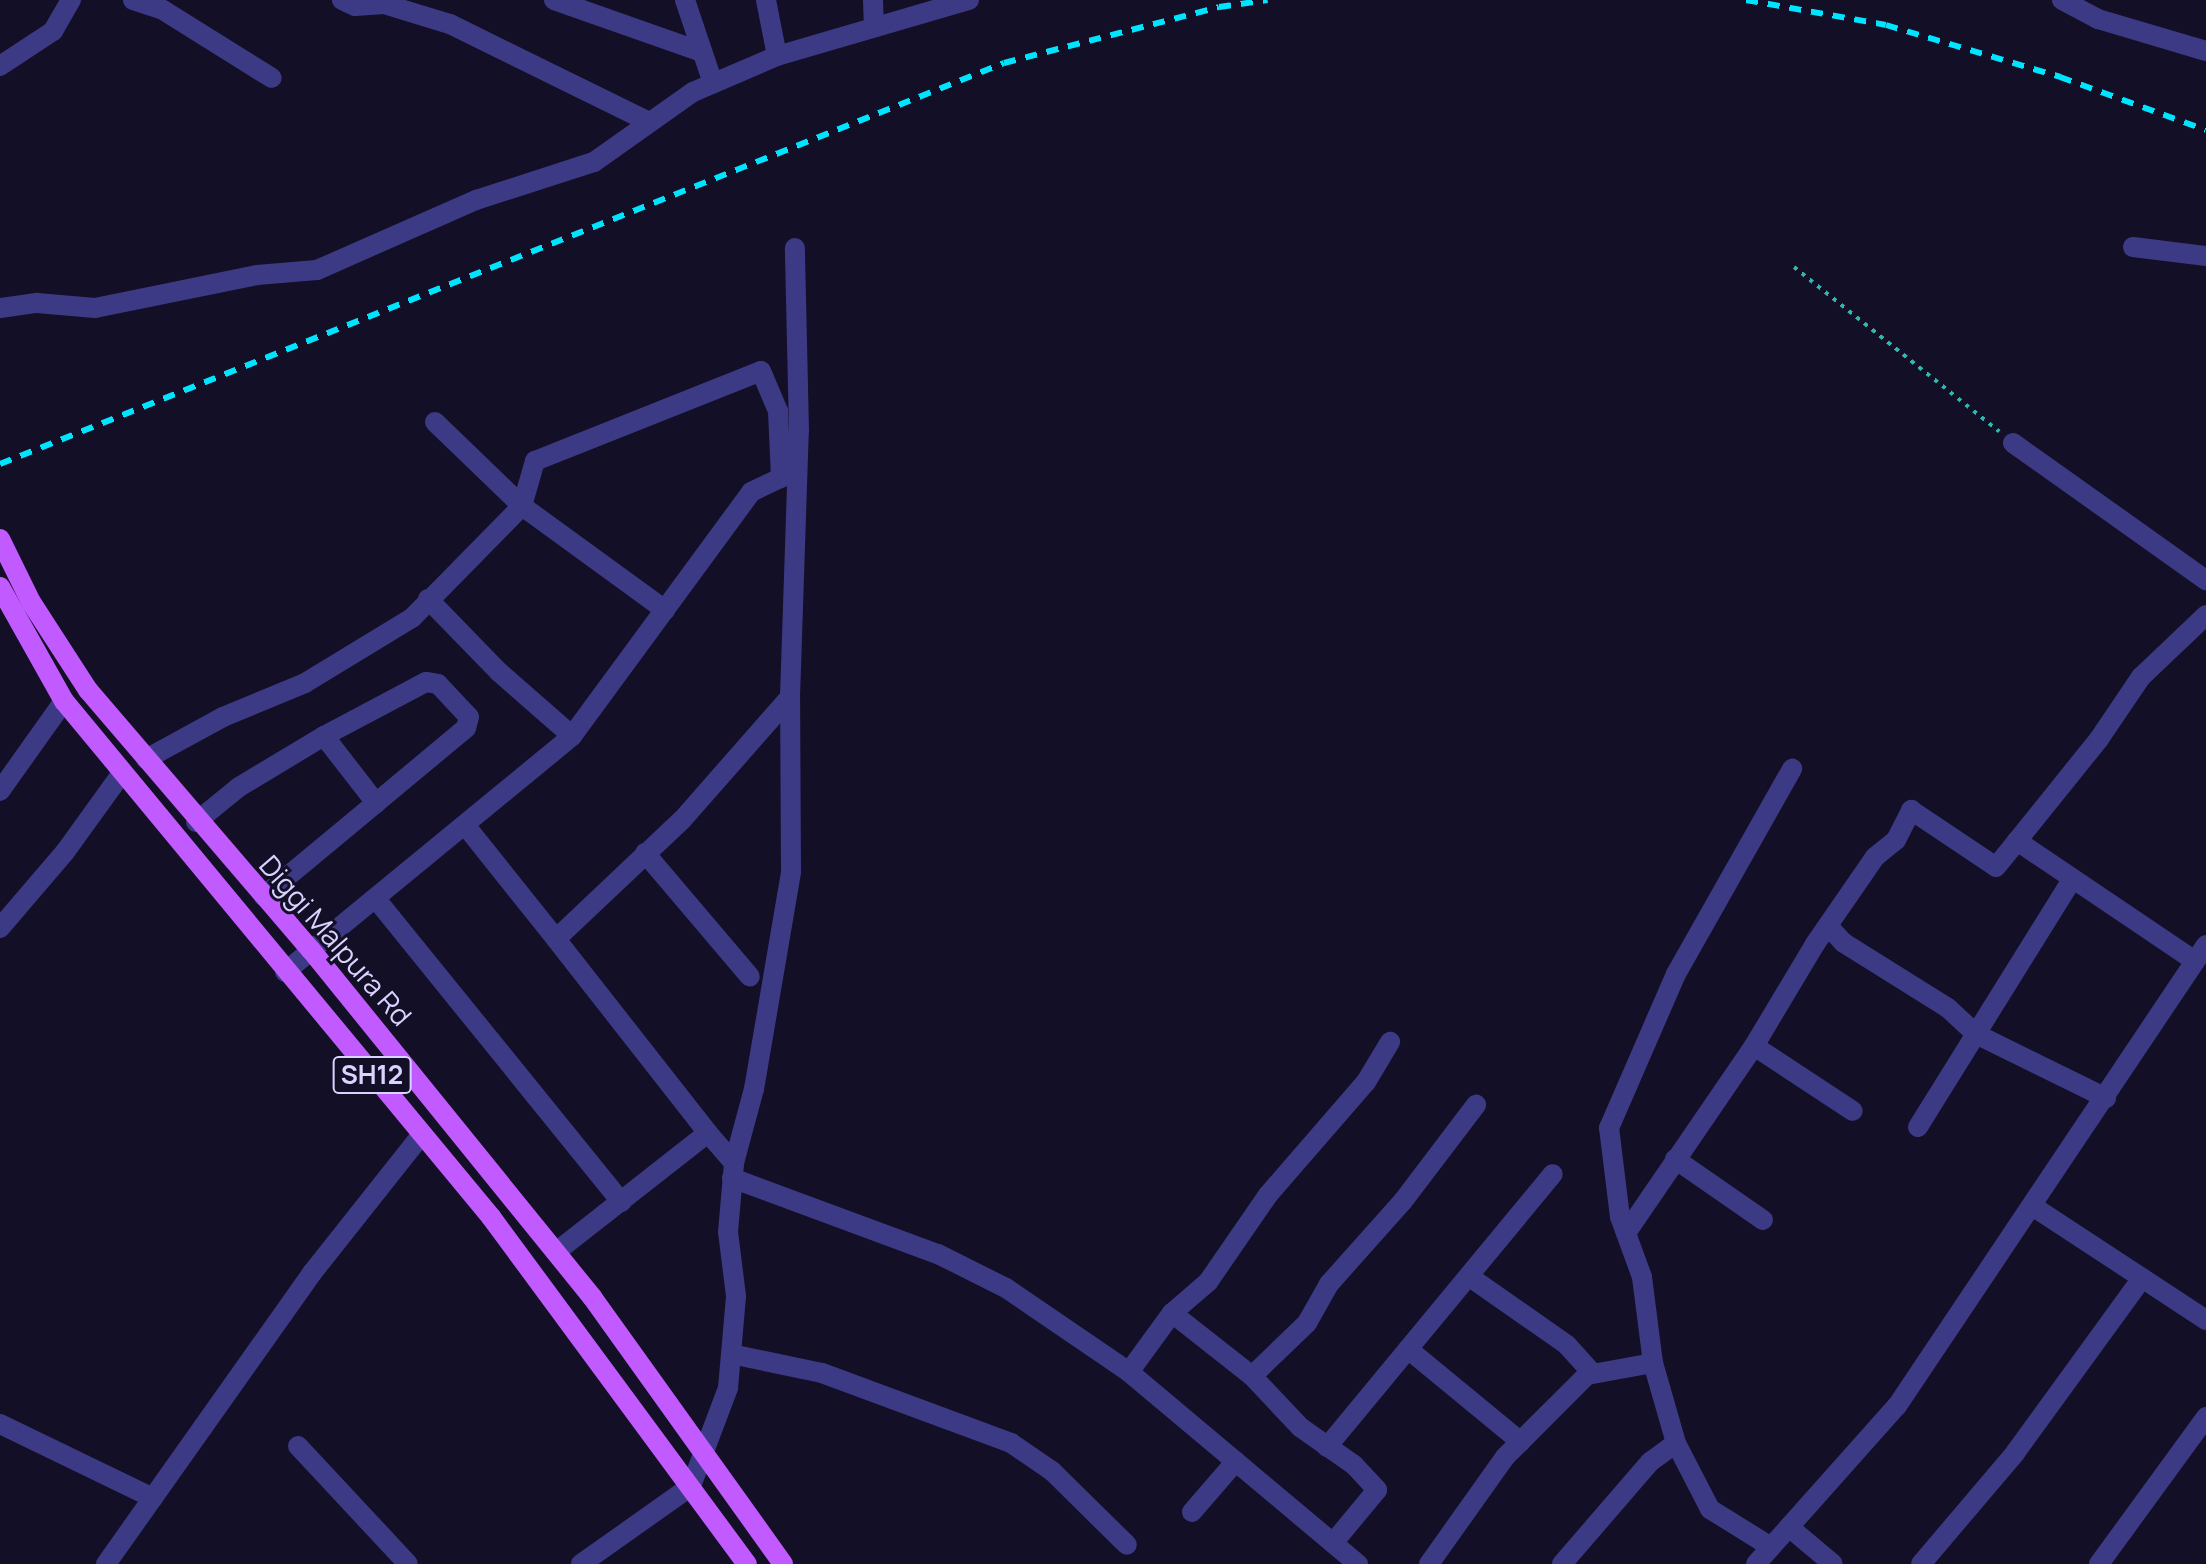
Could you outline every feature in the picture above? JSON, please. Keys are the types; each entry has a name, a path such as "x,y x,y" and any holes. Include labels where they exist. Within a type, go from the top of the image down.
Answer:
{"main road":[{"name":"Diggi Malpura Rd","path":"0,539 31,602 65,654 200,827 311,950 556,1252 783,1564"},
{"name":"Diggi Malpura Rd","path":"0,587 64,701 533,1271 747,1564"},
{"path":"44,668 65,654"}],"street":[{"path":"0,66 53,31 71,0"},
{"path":"133,0 163,10 272,78"},
{"path":"342,0 355,6 384,4 450,24 649,122"},
{"path":"554,0 699,51"},
{"path":"685,0 699,51 713,83"},
{"path":"766,0 777,56"},
{"path":"873,0 874,25"},
{"path":"0,308 37,303 95,308 257,275 317,270 476,200 594,162 649,122 713,83 777,56 874,25 969,0"},
{"path":"2062,0 2098,19 2206,51"},
{"path":"2133,247 2206,256"},
{"path":"581,1564 691,1486 728,1388 736,1296 728,1232 733,1171 754,1089 791,872 789,474 795,248"},
{"path":"146,759 223,717 305,683 412,618 522,506 535,461 761,371 778,411 789,474"},
{"path":"435,422 522,506 665,610"},
{"path":"2013,443 2206,580"},
{"path":"285,972 572,736 751,492 789,474"},
{"path":"428,599 499,672 572,736"},
{"path":"1626,1233 1754,1046 1875,857 1896,840 1911,810 1996,867 2099,739 2141,677 2206,615"},
{"path":"200,827 239,787 324,736 426,682 438,684 469,717 466,728 264,896"},
{"path":"556,939 682,820 790,697"},
{"path":"0,791 64,701"},
{"path":"324,736 376,803"},
{"path":"1771,1547 1710,1509 1676,1443 1653,1363 1642,1277 1626,1233 1609,1128 1676,974 1792,769"},
{"path":"0,928 56,864 122,773"},
{"path":"465,825 708,1133 733,1171 938,1254 1006,1288 1129,1372 1358,1564"},
{"path":"1756,1564 1897,1406 2034,1207 2201,953 2072,880 2017,841"},
{"path":"645,853 750,977"},
{"path":"1918,1127 2072,880"},
{"path":"376,899 621,1202"},
{"path":"1828,926 1844,943 1948,1008 1976,1034 2106,1098"},
{"path":"1129,1372 1172,1313 1208,1282 1268,1195 1366,1082 1390,1042"},
{"path":"1754,1046 1853,1111"},
{"path":"1252,1376 1307,1323 1329,1284 1403,1201 1476,1105"},
{"path":"556,1252 708,1133"},
{"path":"106,1564 312,1273 422,1134"},
{"path":"1675,1159 1763,1220"},
{"path":"1327,1447 1553,1174"},
{"path":"2034,1207 2206,1320"},
{"path":"1470,1277 1567,1345 1592,1373"},
{"path":"1921,1564 2015,1453 2142,1278"},
{"path":"1172,1313 1252,1376 1377,1490 1333,1543"},
{"path":"1408,1349 1521,1442"},
{"path":"731,1354 822,1373 1011,1443 1052,1471 1127,1545"},
{"path":"1429,1564 1521,1442 1592,1373 1653,1363"},
{"path":"2099,1564 2206,1417"},
{"path":"0,1424 153,1498"},
{"path":"1562,1564 1650,1462 1676,1443"},
{"path":"298,1446 402,1562"},
{"path":"1192,1512 1236,1461"},
{"path":"1789,1527 1833,1564"}],"path":[{"path":"1794,267 2013,443"}],"railway":[{"path":"0,464 1004,63 1219,7 1268,0"},
{"path":"1746,0 1886,25 2060,77 2206,130"}]}
